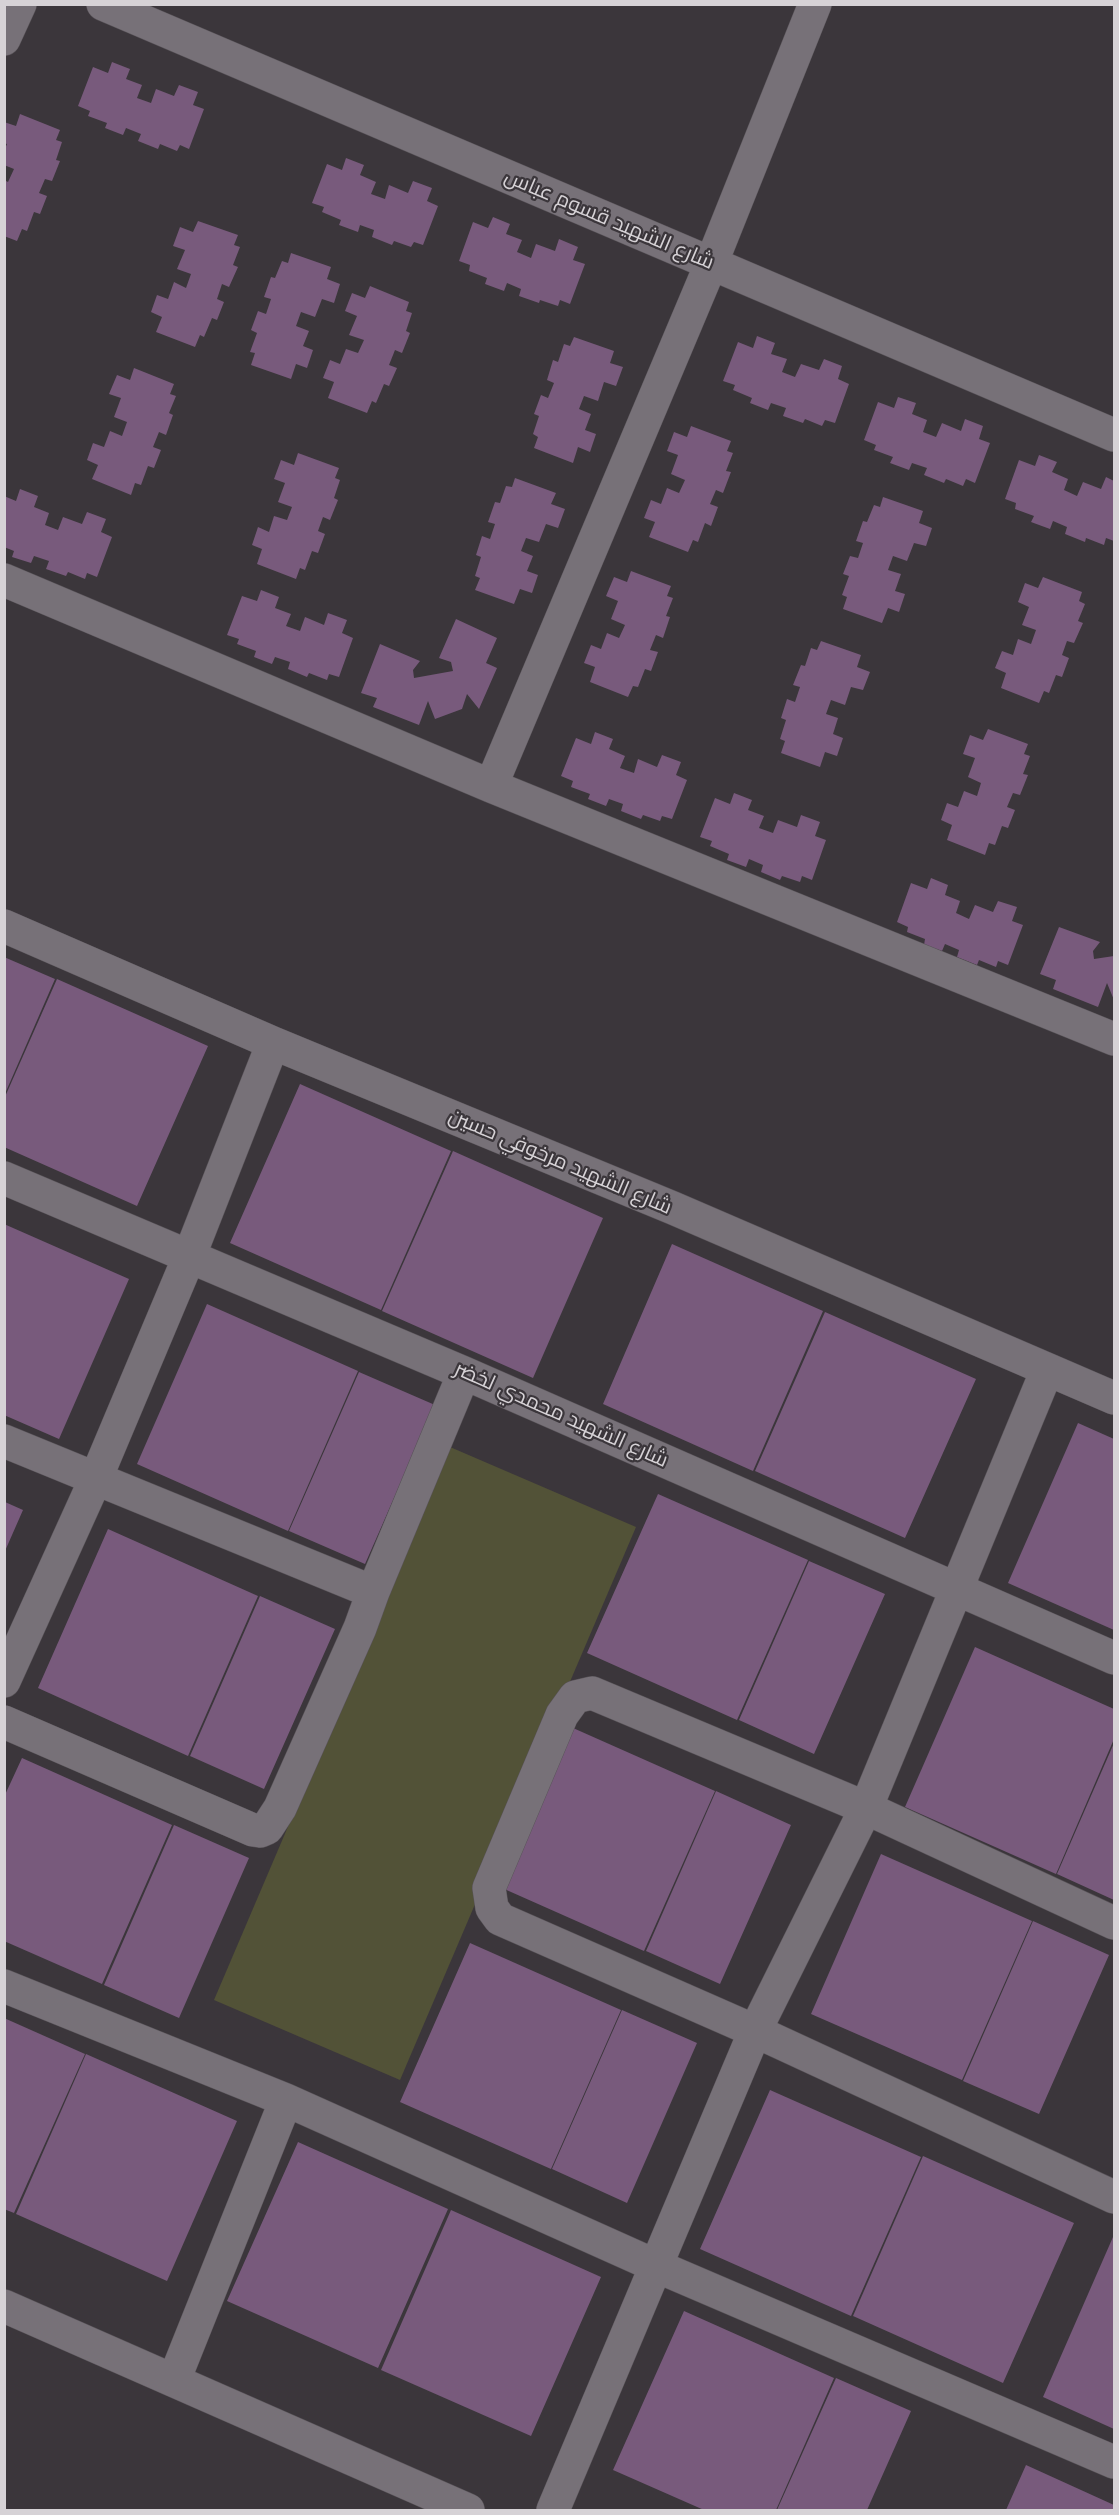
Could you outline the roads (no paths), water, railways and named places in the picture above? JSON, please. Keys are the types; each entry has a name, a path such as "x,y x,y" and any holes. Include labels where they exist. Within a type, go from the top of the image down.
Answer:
{"street":[{"path":"4,39 20,4"},
{"name":"شارع الشهيد قسوم عباس","path":"103,4 1114,435"},
{"path":"491,786 711,264 815,4"},
{"path":"4,580 491,786 1114,1039"},
{"name":"شارع الشهيد مرخوفي حسين","path":"4,926 273,1043 673,1208 1114,1398"},
{"path":"4,1681 96,1478 189,1257 273,1043"},
{"name":"شارع الشهيد محمدي لخضر","path":"4,1178 464,1373 1114,1658"},
{"path":"553,2511 654,2265 754,2031 866,1808 1047,1370"},
{"path":"4,1722 260,1831 267,1828 280,1808 360,1628 464,1373"},
{"path":"4,1441 373,1592"},
{"path":"1114,1923 866,1808 592,1693 575,1697 562,1715 489,1888 492,1908 501,1919 754,2031 1114,2197"},
{"path":"4,1986 286,2100 654,2265 1114,2462"},
{"path":"174,2380 286,2100"},
{"path":"4,2306 468,2511"}]}
